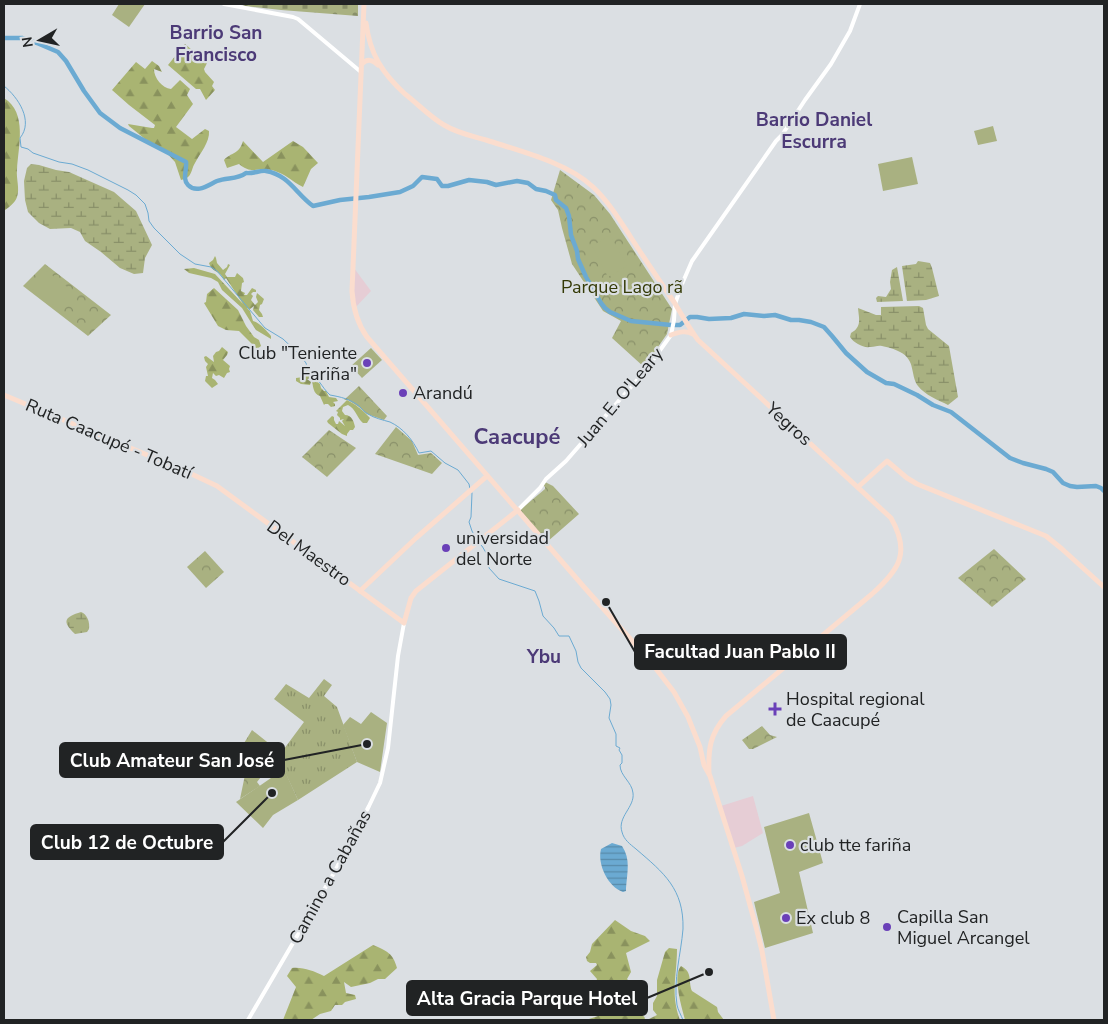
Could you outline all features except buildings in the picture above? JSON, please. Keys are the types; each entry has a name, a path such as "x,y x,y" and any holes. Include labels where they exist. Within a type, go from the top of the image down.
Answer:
{"main road":[{"path":"364,5 353,264 353,303 361,329 650,661 680,701 702,746 710,744 710,776"},
{"name":"Yegros","path":"364,5 369,44 380,66 401,90 444,125 468,135 546,160 578,176 592,186 609,205 694,335 891,518 896,526 901,550 899,562 892,574 867,598 732,710 717,728 710,744"},
{"path":"362,65 364,62 371,60 380,66"},
{"path":"671,335 678,332 686,332 694,335"},
{"name":"Ruta Caacupé - Tobatí","path":"4,395 181,468 214,485"},
{"path":"858,487 887,461 917,484 1046,536 1104,587"},
{"path":"360,590 487,476"},
{"name":"Del Maestro","path":"214,485 235,498 404,623"},
{"name":"Juan E. O'Leary","path":"404,623 411,598 416,591 518,510"},
{"path":"696,735 704,765 710,776 742,876 756,927 774,1020"}],"street":[{"path":"224,4 298,19 362,72"},
{"name":"Juan E. O'Leary","path":"518,510 540,488 546,479 566,461 645,371 671,335 675,304 692,261 831,64 850,31 860,4"},
{"path":"546,479 551,482"},
{"name":"Camino a Cabañas","path":"248,1020 335,871 380,783 388,748 398,656 404,623"}],"shaded area":[{"path":"354,268 371,291 355,308 354,298"},
{"path":"753,796 763,833 742,846 734,848 721,806"}],"green space":[{"path":"119,4 145,4 129,27 112,15"},
{"path":"239,4 358,4 358,16 281,10"},
{"path":"185,44 207,63 204,69 214,82 212,86 215,90 206,100 200,89 196,89 168,65"},
{"path":"152,61 159,66 162,72 154,69 155,76 162,85 171,89 180,80 190,89 187,95 193,104 176,127 192,139 205,129 209,131 206,143 190,174 187,178 181,180 175,162 165,151 145,139 128,124 152,128 155,125 112,90 136,62 145,69"},
{"path":"4,98 16,112 19,121 20,141 17,173 18,194 12,205 4,211"},
{"path":"993,126 997,141 978,145 974,131"},
{"path":"243,141 263,162 293,141 303,147 318,163 311,169 303,187 272,170 251,170 239,164 227,168 224,160 239,149"},
{"path":"912,157 918,184 883,191 878,164"},
{"path":"31,164 69,172 114,192 136,211 152,245 145,258 143,273 134,274 120,268 85,241 80,232 71,228 50,229 39,223 28,212 25,200 24,181 27,168"},
{"name":"Parque Lago rã","path":"560,170 594,195 610,214 672,309 667,334 644,367 612,338 621,321 603,311 572,264 558,210 551,200"},
{"path":"610,235 627,266 608,277 592,246"},
{"path":"215,256 217,263 223,270 228,264 230,265 225,274 227,277 235,277 237,273 243,278 244,282 242,283 241,291 245,293 244,295 247,295 252,288 256,290 256,292 251,294 253,296 251,300 255,305 258,302 257,293 264,299 259,310 263,317 259,317 253,310 254,306 250,309 247,308 253,321 265,329 271,336 271,339 256,330 242,308 222,290 218,282 211,278 189,273 184,269 194,268 215,274 243,304 226,278 224,280 210,266 209,263"},
{"path":"918,261 930,263 939,296 926,300 907,301 902,266 916,264"},
{"path":"45,264 111,315 88,336 23,286"},
{"path":"897,267 903,301 877,302 876,298 878,296 886,297 891,289 892,270"},
{"path":"43,268 71,290 57,308 29,286"},
{"path":"214,288 238,310 246,326 254,337 259,340 261,346 257,349 239,331 226,330 218,326 204,303 206,302 207,294"},
{"path":"919,306 923,308 928,329 949,346 958,397 948,405 928,395 918,386 911,363 905,355 884,346 862,346 850,337 858,325 858,308 881,315 881,307"},
{"path":"222,347 228,352 223,360 230,366 230,372 224,378 213,373 212,378 218,384 212,388 205,381 206,376 208,376 206,367 208,364 204,357 206,356 214,362 213,356"},
{"name":"Club \"Teniente Fariña\"","path":"371,348 382,360 362,378 351,366"},
{"path":"307,369 329,397 336,398 338,401 333,402 335,406 324,405 320,396 315,392 311,378 307,379 311,382 310,385 301,384 296,381 296,378 303,377 303,373"},
{"path":"359,386 387,416 384,420 367,414 348,400 344,400"},
{"path":"347,400 370,418 367,423 363,423 351,407 348,405 343,407 342,411 345,415 351,417 355,427 353,430 350,430 347,436 327,421 332,416 336,424 339,421 345,426 342,421 344,419 340,420 336,411"},
{"path":"396,427 412,441 418,455 431,453 442,463 432,474 375,454"},
{"path":"329,430 356,448 327,477 302,457"},
{"path":"545,482 553,486 579,514 547,542 520,510 545,489 543,485"},
{"path":"994,549 1026,579 992,607 958,578"},
{"path":"205,551 224,572 206,588 187,567"},
{"path":"81,612 88,619 89,629 87,632 75,634 68,626 67,620"},
{"path":"324,679 332,685 324,696 337,707 357,762 298,800 278,757 304,722 274,699 286,684 309,698"},
{"path":"371,712 387,723 380,772 357,762 343,725 350,717 361,724"},
{"path":"762,726 770,735 777,737 753,749 749,749 742,740"},
{"path":"252,730 281,753 278,757 284,769 276,775 269,767 257,782 260,786 240,799 246,770 235,758"},
{"path":"284,769 298,800 273,815 263,828 236,802"},
{"path":"809,813 823,863 799,872 813,933 765,948 754,902 780,893 764,827"},
{"path":"615,920 631,931 645,936 650,941 626,953 631,972 627,979 630,982 632,991 637,994 638,1003 636,1007 645,1018 644,1020 586,1020 598,1016 604,1011 595,998 600,996 594,984 597,979 590,971 597,965 587,961 586,957 590,952 592,944"},
{"path":"373,945 389,953 394,959 397,968 385,979 378,979 370,983 351,987 344,982 346,993 355,995 356,999 345,1002 342,1005 335,1005 331,1011 320,1014 311,1020 283,1020 296,987 287,976 292,968 312,971 324,976"},
{"path":"669,948 677,949 675,1001 680,1020 647,1020 657,1015 653,1010 653,1003 657,996 657,980 665,952"},
{"path":"681,966 689,974 692,991 717,1007 724,1020 685,1020 677,977"}],"water":[{"path":"612,843 622,846 627,856 626,891 623,892 608,880 602,868 601,849"}],"waterway":[{"path":"4,38 22,38 58,52 100,113 120,128 186,162 185,180 191,188 199,189 217,181 239,177 246,173 266,171 281,176 313,206 340,200 400,192 413,186 422,177 437,179 442,186 469,180 496,185 517,181 528,183 536,189 555,195 556,200 566,208 578,259 601,303 610,312 631,321 671,325 680,325 690,317 709,319 731,318 744,314 775,315 791,320 811,322 824,327 846,353 867,372 886,383 894,384 933,405 951,412 1010,458 1053,472 1063,483 1070,486 1096,486 1104,491"},
{"path":"4,86 19,103 25,117 24,131 20,138 21,147 59,162 72,164 88,170 136,195 145,204 149,221 154,228 180,254 195,264 211,267 217,271 265,328 283,339 299,354 306,363 308,371 314,375 330,395 349,400 370,415 395,425 407,435 419,453 431,451 445,463 458,470 469,484 470,489"},
{"path":"472,493 469,522 476,539"},
{"path":"478,543 488,556 489,568 499,579 535,591 543,616 559,636 569,636 581,668 610,699 609,718 616,734 616,746 620,748 619,750 622,755 622,763 620,765 633,793 633,798 622,822 623,835 628,842 663,874 676,892 680,903 683,929 676,996 677,1007 683,1020"}],"place":[{"name":"Club \"Teniente Fariña\"","path":"367,363"},
{"name":"Arandú","path":"403,393"},
{"name":"universidad del Norte","path":"446,548"},
{"name":"Facultad Juan Pablo II","path":"606,602"},
{"name":"Hospital regional de Caacupé","path":"775,709"},
{"name":"Club Amateur San José","path":"367,744"},
{"name":"Club 12 de Octubre","path":"272,793"},
{"name":"club tte fariña","path":"790,845"},
{"name":"Ex club 8","path":"786,918"},
{"name":"Capilla San Miguel Arcangel","path":"887,927"},
{"name":"Alta Gracia Parque Hotel","path":"709,972"}],"district":[{"name":"Barrio San Francisco","path":"216,44"},
{"name":"Barrio Daniel Escurra","path":"814,131"},
{"name":"Caacupé","path":"517,437"},
{"name":"Ybu","path":"544,657"}]}
